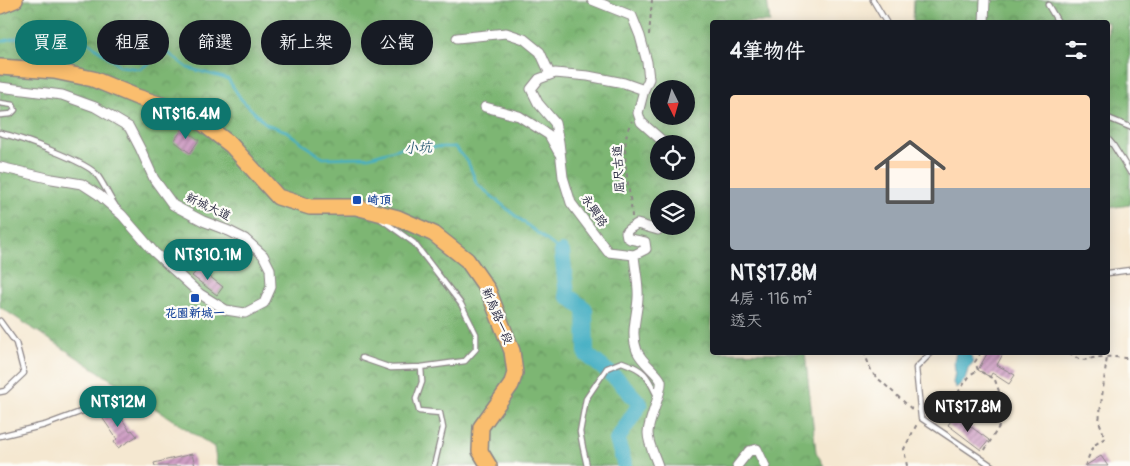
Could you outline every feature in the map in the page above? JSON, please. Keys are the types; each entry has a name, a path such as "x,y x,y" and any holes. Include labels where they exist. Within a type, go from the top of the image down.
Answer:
{"main road":[{"path":"0,6 15,0"},
{"name":"新烏路一段","path":"0,67 54,71 93,79 137,97 192,115 231,145 278,197 310,207 356,207 398,218 434,234 467,260 488,290 512,351 515,372 511,385 481,428 480,451 489,466"}],"street":[{"path":"592,0 632,16 640,36 647,62 649,79 638,113 641,122 656,135"},
{"path":"984,20 985,0"},
{"path":"457,38 506,33 524,39 540,52 550,74 588,76 624,83 644,90"},
{"name":"永興路","path":"550,74 539,79 531,89 538,103 555,123 563,177 571,203 608,252 634,255"},
{"name":"新城大道","path":"0,86 62,95 95,107 129,127 154,179 173,205 203,221 245,239 263,254 270,269 271,287 264,303 245,313 226,310 200,294 154,252 122,214 82,184 0,167"},
{"path":"485,107 519,116 550,135 560,155"},
{"path":"650,228 637,224 626,232 630,239 645,242 646,249 634,255 638,297 633,327 637,350 642,360 661,380 661,388 648,431 648,438 658,466"},
{"path":"737,466 749,451 757,449 765,466"}],"lane":[{"path":"873,0 885,20"},
{"path":"1048,5 1057,20"},
{"path":"0,102 13,105 15,110 11,114 0,115"},
{"path":"1110,119 1130,127"},
{"path":"0,133 16,137 73,160 96,173 108,195 122,214"},
{"path":"1110,141 1130,172"},
{"path":"362,358 391,368 421,367 465,361 476,349 476,334 461,304 414,243 374,212"},
{"path":"1110,273 1130,270"},
{"path":"0,321 16,343 24,374 5,391 0,392"},
{"path":"929,355 916,368 921,418 992,466"},
{"path":"587,466 580,432 586,399 607,368 622,362 635,367 647,376 657,397"},
{"path":"421,367 422,382 416,399 419,411 440,413 443,428 434,466"},
{"path":"0,436 45,425 110,401"}],"path":[{"path":"649,35 652,0"},
{"name":"屈尺古道","path":"632,227 625,145 630,125 638,113"},
{"path":"865,355 872,373 921,418 904,449 907,466"},
{"path":"979,355 975,362 978,370 995,380 1000,394 1003,420 980,457"},
{"path":"1072,355 1086,361 1100,357 1130,358"},
{"path":"1085,466 1092,446 1105,438 1099,422 1107,357"},
{"path":"955,414 962,402 959,391 971,374 978,370"}],"green space":[{"path":"0,0 767,0 770,20 710,20 710,355 805,355 816,452 824,466 217,466 214,447 0,307"},
{"path":"914,0 1130,0 1130,205 1110,208 1110,20 913,20"}],"water":[{"path":"955,355 970,355 974,361 968,369 965,380 956,388 953,383"}],"building":[{"path":"183,128 199,140 190,153 174,141"},
{"path":"199,268 223,287 217,295 192,276"},
{"path":"986,355 1002,355 997,365 1015,375 1009,384 992,373 990,377 978,370"},
{"path":"114,407 130,431 132,430 137,436 118,448 114,442 117,439 101,416"},
{"path":"955,415 989,440 981,450 948,425"},
{"path":"192,454 195,466 155,466 154,463"},
{"path":"1101,456 1108,466 1085,466"}],"waterway":[{"name":"小坑","path":"0,42 37,32 74,31 120,66 140,69 167,52 188,68 228,79 241,99 266,124 286,131 323,158 369,157 404,147 455,147 468,162 477,184 562,252"},
{"name":"小坑","path":"562,252 567,295 585,309 586,354 619,381 640,404 617,440 625,466"}],"place":[{"name":"崎頂","path":"357,200"},
{"name":"花園新城一","path":"195,298"}]}
